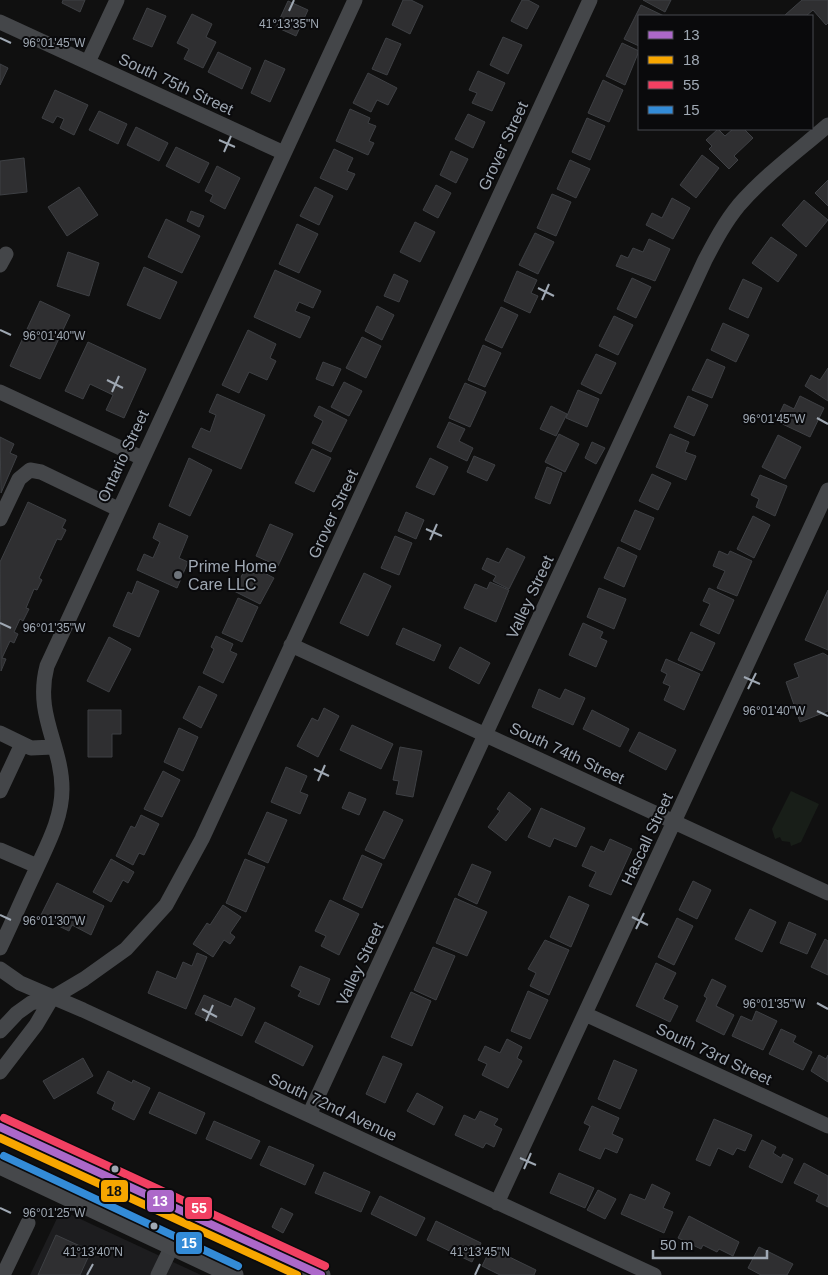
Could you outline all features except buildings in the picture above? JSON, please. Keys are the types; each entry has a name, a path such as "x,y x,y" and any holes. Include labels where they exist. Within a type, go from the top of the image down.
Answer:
{"main road":[{"path":"0,1127 321,1275"},
{"path":"0,1165 234,1275"}],"street":[{"path":"88,62 118,0"},
{"name":"Ontario Street","path":"2,944 54,831 61,808 62,783 43,702 43,686 47,666 355,0"},
{"name":"Grover Street","path":"0,1031 17,1013 31,1003 52,998 110,962 141,934 166,905 188,869 590,0"},
{"name":"South 75th Street","path":"0,22 284,153"},
{"name":"Valley Street","path":"309,1115 704,260 739,206 758,185 828,125"},
{"path":"0,392 142,458"},
{"path":"0,519 19,478 30,470 41,472 118,509"},
{"name":"Hascall Street","path":"497,1203 674,822 824,510 828,490"},
{"name":"South 74th Street","path":"291,645 828,893"},
{"path":"0,733 31,748 53,747"},
{"path":"0,791 22,744"},
{"path":"0,850 37,866"},
{"name":"South 72nd Avenue","path":"0,969 20,983 52,998 83,1010 654,1275"},
{"name":"Grover Street","path":"0,1072 36,1025 52,998"},
{"name":"South 73rd Street","path":"585,1014 828,1126"},
{"path":"3,1275 28,1223"},
{"path":"158,1275 172,1246"}],"shaded area":[{"path":"791,791 819,804 801,842 791,846 790,842 782,841 780,837 775,839 772,829"},
{"path":"61,1210 201,1275 30,1275"}],"transit line":[{"name":"55","path":"4,1118 325,1266"},
{"name":"13","path":"0,1127 321,1275"},
{"name":"18","path":"0,1138 297,1275"},
{"name":"15","path":"4,1156 238,1266"}],"place":[{"name":"Prime Home Care LLC","path":"178,575"}]}
